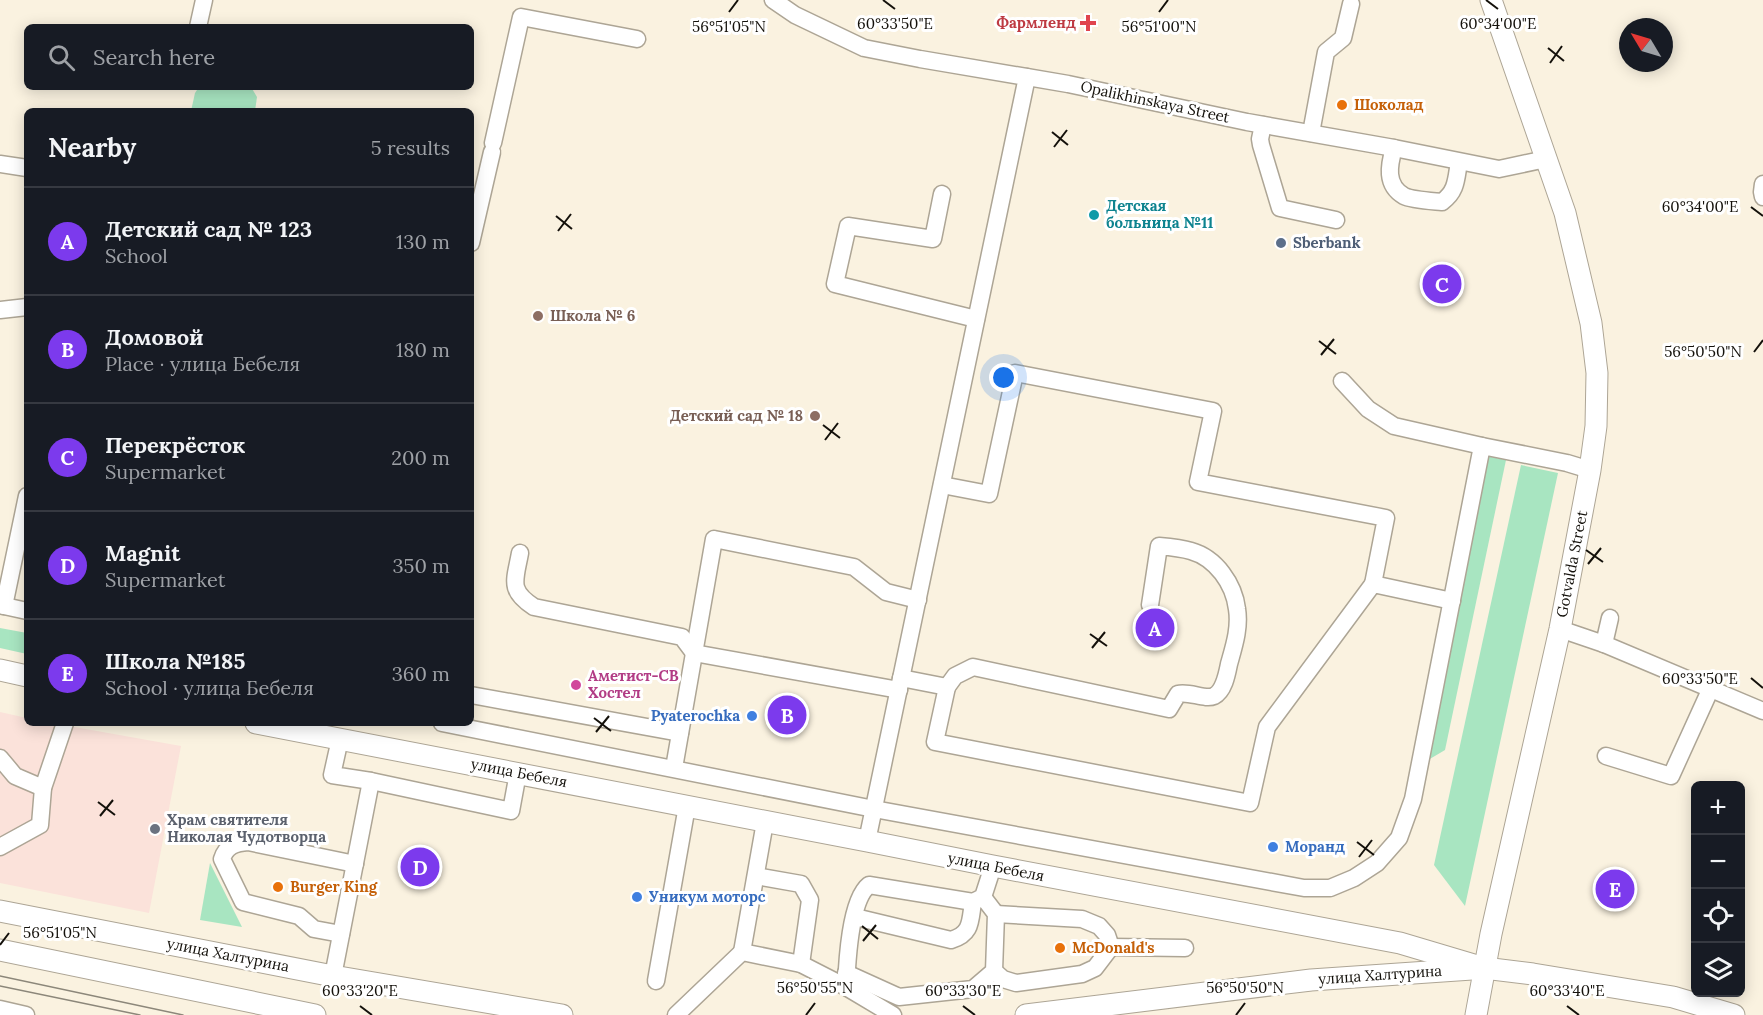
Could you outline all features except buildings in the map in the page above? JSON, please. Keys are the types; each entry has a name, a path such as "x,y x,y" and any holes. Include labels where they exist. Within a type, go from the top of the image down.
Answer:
{"main road":[{"name":"Gotvalda Street","path":"1476,1015 1484,968 1560,629 1590,470 1596,426 1597,373 1591,323 1565,213 1491,0"},
{"path":"0,670 24,675"},
{"name":"улица Бебеля","path":"272,726 1400,943 1484,968 1673,998 1734,1015"},
{"name":"улица Халтурина","path":"0,911 333,976 562,1015"},
{"path":"0,950 312,1015"},
{"name":"улица Халтурина","path":"1026,1015 1311,980 1484,968"}],"street":[{"path":"199,24 204,0"},
{"name":"Opalikhinskaya Street","path":"773,0 795,15 864,48 1078,86 1499,169 1546,159"},
{"path":"1311,133 1326,52 1343,38 1351,4"},
{"path":"474,229 521,17 637,39"},
{"path":"867,841 1027,77"},
{"path":"1263,124 1260,139 1280,208 1336,220"},
{"path":"1394,148 1389,175 1394,186 1404,196 1442,202 1450,196 1454,188 1459,162"},
{"path":"0,164 24,168"},
{"path":"942,194 933,239 849,226 835,284 976,319"},
{"path":"0,310 24,306"},
{"path":"942,485 989,494 1015,373 1213,411 1198,482 1386,518 1373,584 1267,728 1250,803 935,742 947,687 956,676 973,667 1169,709 1178,694 1184,692 1211,698 1225,680 1235,643 1237,609 1226,579 1217,567 1193,551 1159,546 1150,605"},
{"path":"1342,381 1368,409 1394,426 1590,470"},
{"path":"457,726 874,809 1304,888 1330,888 1354,878 1377,863 1399,838 1413,799 1482,446"},
{"path":"24,509 2,606 24,610"},
{"path":"674,768 714,539 854,567 886,592 918,600"},
{"path":"520,553 515,588 519,597 534,607 682,638 694,653 900,684 947,687"},
{"path":"1373,584 1452,601"},
{"path":"1604,644 1610,618"},
{"path":"1560,629 1604,644 1763,711"},
{"path":"1606,756 1671,776 1711,688"},
{"path":"474,696 680,733"},
{"path":"0,847 39,825 43,788 64,726"},
{"path":"340,739 332,775 371,781 511,811 518,773"},
{"path":"0,758 15,776 43,788"},
{"path":"333,976 371,781"},
{"path":"657,981 687,806"},
{"path":"676,1015 742,952 765,822"},
{"path":"341,934 314,929 299,916 243,902 222,859 224,852 235,843 248,842 355,864"},
{"path":"855,917 951,940 961,937 968,929 993,866"},
{"path":"756,876 801,884 810,900 801,964"},
{"path":"846,980 847,955 855,917 861,894 870,885 978,900 996,914 1082,919 1099,926 1107,935 1111,947"},
{"path":"742,952 801,964 899,997 973,989 994,971 996,914"},
{"path":"1111,947 1185,948"},
{"path":"994,971 1003,979 1016,983 1082,974 1095,968 1111,947"},
{"path":"846,980 893,1015"},
{"path":"0,1009 26,1015"}],"shaded area":[{"path":"0,712 24,717 24,726 69,726 181,746 149,913 0,883"}],"green space":[{"path":"197,90 253,90 257,97 255,108 192,108"},
{"path":"1486,456 1506,460 1445,750 1423,763"},
{"path":"1521,465 1558,473 1465,906 1434,865"},
{"path":"0,628 24,632 24,653 0,648"},
{"path":"210,863 242,927 200,920"}],"tram line":[{"path":"0,976 183,1015"},
{"path":"0,986 140,1015"}],"place":[{"name":"Фармленд","path":"1088,23"},
{"name":"Шоколад","path":"1342,105"},
{"name":"Детская больница №11","path":"1094,215"},
{"name":"Sberbank","path":"1281,243"},
{"name":"Перекрёсток","path":"1442,284"},
{"name":"Школа № 6","path":"538,316"},
{"name":"Детский сад № 18","path":"815,416"},
{"name":"Детский сад № 123","path":"1155,628"},
{"name":"Аметист-СВ Хостел","path":"576,685"},
{"name":"Домовой","path":"787,715"},
{"name":"Pyaterochka","path":"752,716"},
{"name":"Храм святителя Николая Чудотворца","path":"155,829"},
{"name":"Моранд","path":"1273,847"},
{"name":"Magnit","path":"420,867"},
{"name":"Burger King","path":"278,887"},
{"name":"Школа №185","path":"1615,889"},
{"name":"Уникум моторс","path":"637,897"},
{"name":"McDonald's","path":"1060,948"}]}
